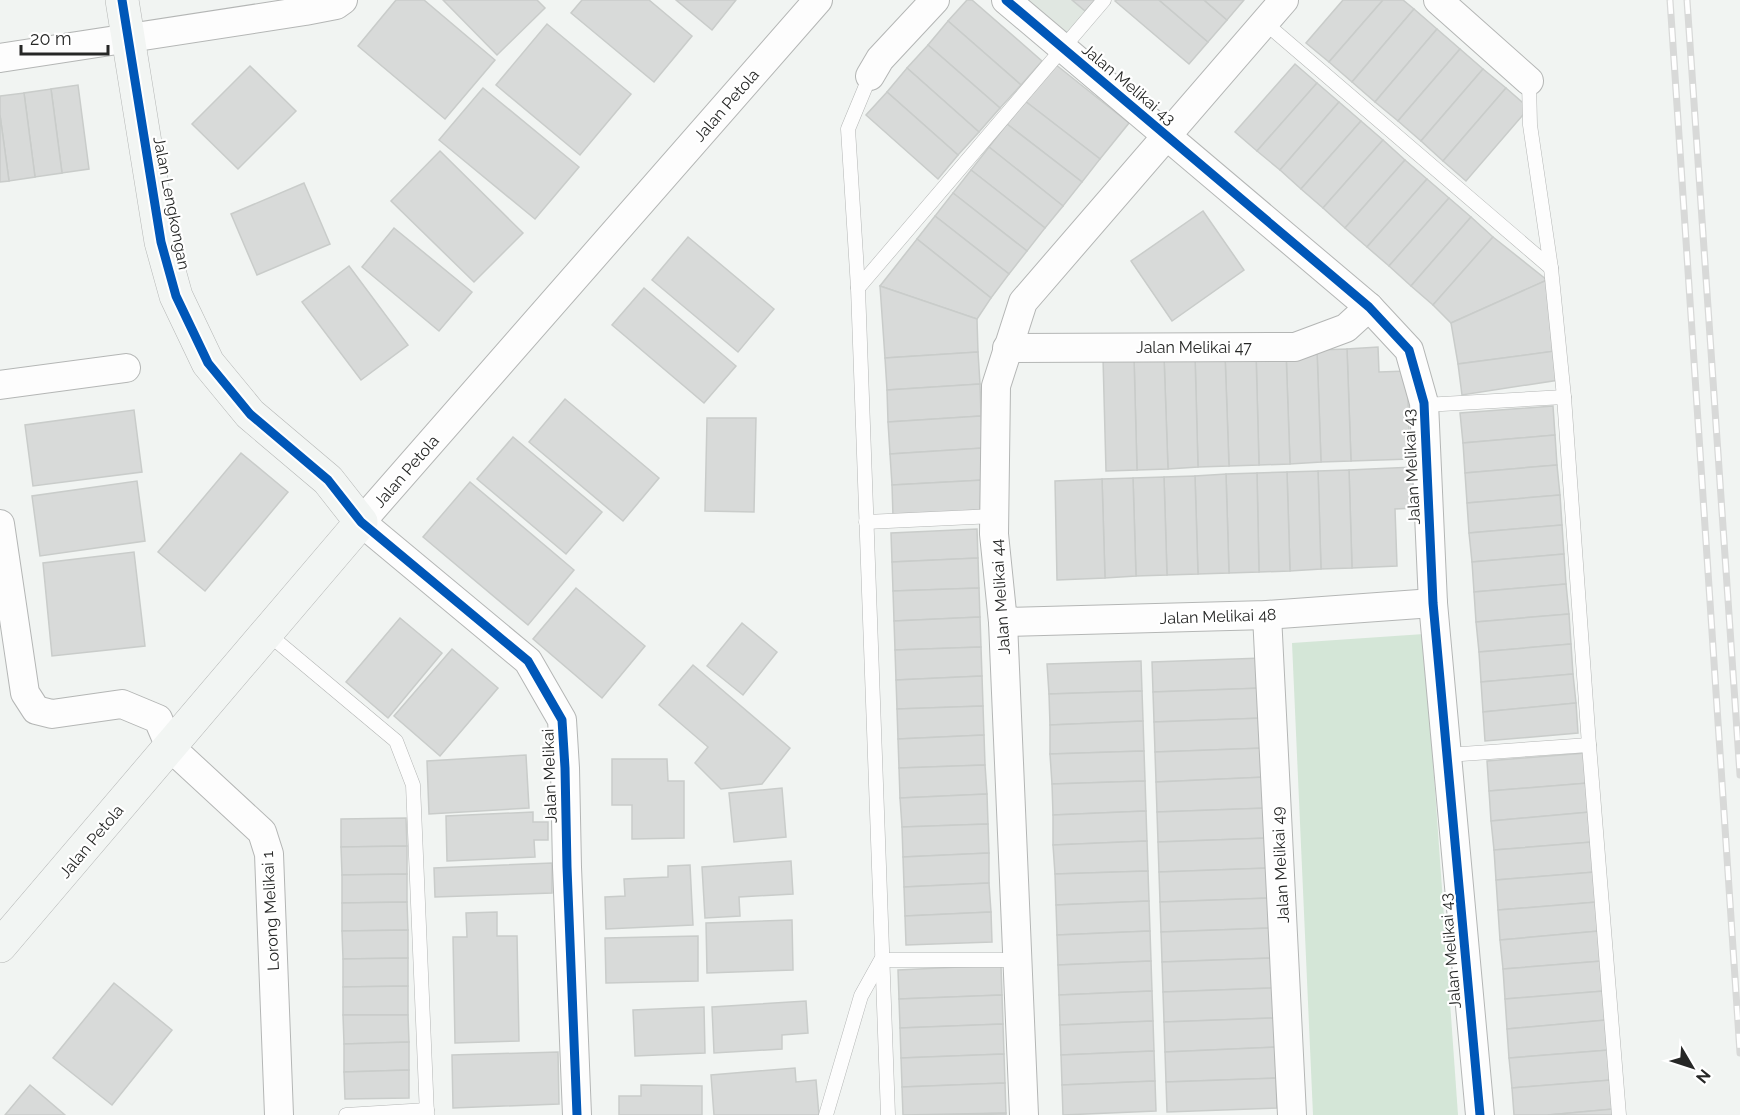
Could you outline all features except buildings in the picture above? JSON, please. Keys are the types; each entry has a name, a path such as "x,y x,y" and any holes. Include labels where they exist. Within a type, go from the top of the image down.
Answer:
{"street":[{"name":"Jalan Lengkongan","path":"122,0 161,242 176,296 208,363 250,414 328,480 361,522"},
{"path":"0,58 305,11 336,5 344,0"},
{"name":"Jalan Petola","path":"0,946 361,522 818,0"},
{"path":"870,76 880,60 935,0"},
{"name":"Jalan Melikai 43","path":"1006,0 1369,307 1409,350 1424,405 1433,603 1480,1115"},
{"name":"Jalan Melikai 44","path":"1024,1115 1003,622 994,534 996,386 1023,302 1168,137 1284,0"},
{"path":"1438,0 1529,81"},
{"name":"Jalan Melikai 47","path":"1007,348 1295,347 1346,328 1369,307"},
{"path":"0,385 126,368"},
{"name":"Jalan Melikai","path":"361,522 528,661 562,720 577,1115"},
{"path":"0,524 24,693 36,710 52,714 122,704 158,719 170,747"},
{"name":"Jalan Melikai 48","path":"1003,622 1267,615 1433,603"},
{"name":"Jalan Melikai 49","path":"1267,615 1293,1115"},
{"name":"Lorong Melikai 1","path":"170,747 262,832 269,854 279,1115"}],"lane":[{"path":"858,288 1104,0"},
{"path":"1264,22 1551,268"},
{"path":"870,76 848,129 858,288 888,1115"},
{"path":"1529,81 1530,125 1551,268 1564,397 1619,1115"},
{"path":"1424,405 1564,397"},
{"path":"866,522 995,516"},
{"path":"267,633 396,741 413,785 427,1113 346,1115"},
{"path":"1447,754 1589,745"},
{"path":"882,960 1018,960"},
{"path":"826,1115 861,996 882,960"}],"shaded area":[{"path":"1026,0 1095,0 1065,35"}],"green space":[{"path":"1424,634 1458,1115 1313,1115 1292,643"}],"railway":[{"path":"1670,0 1740,1053"},
{"path":"1687,0 1740,775"}],"cycle path":[{"path":"122,0 161,242 176,296 208,363 250,414 328,480 361,522 528,661 562,720 577,1115"},
{"path":"1006,0 1369,307 1409,350 1424,403 1433,603 1480,1115"}]}
